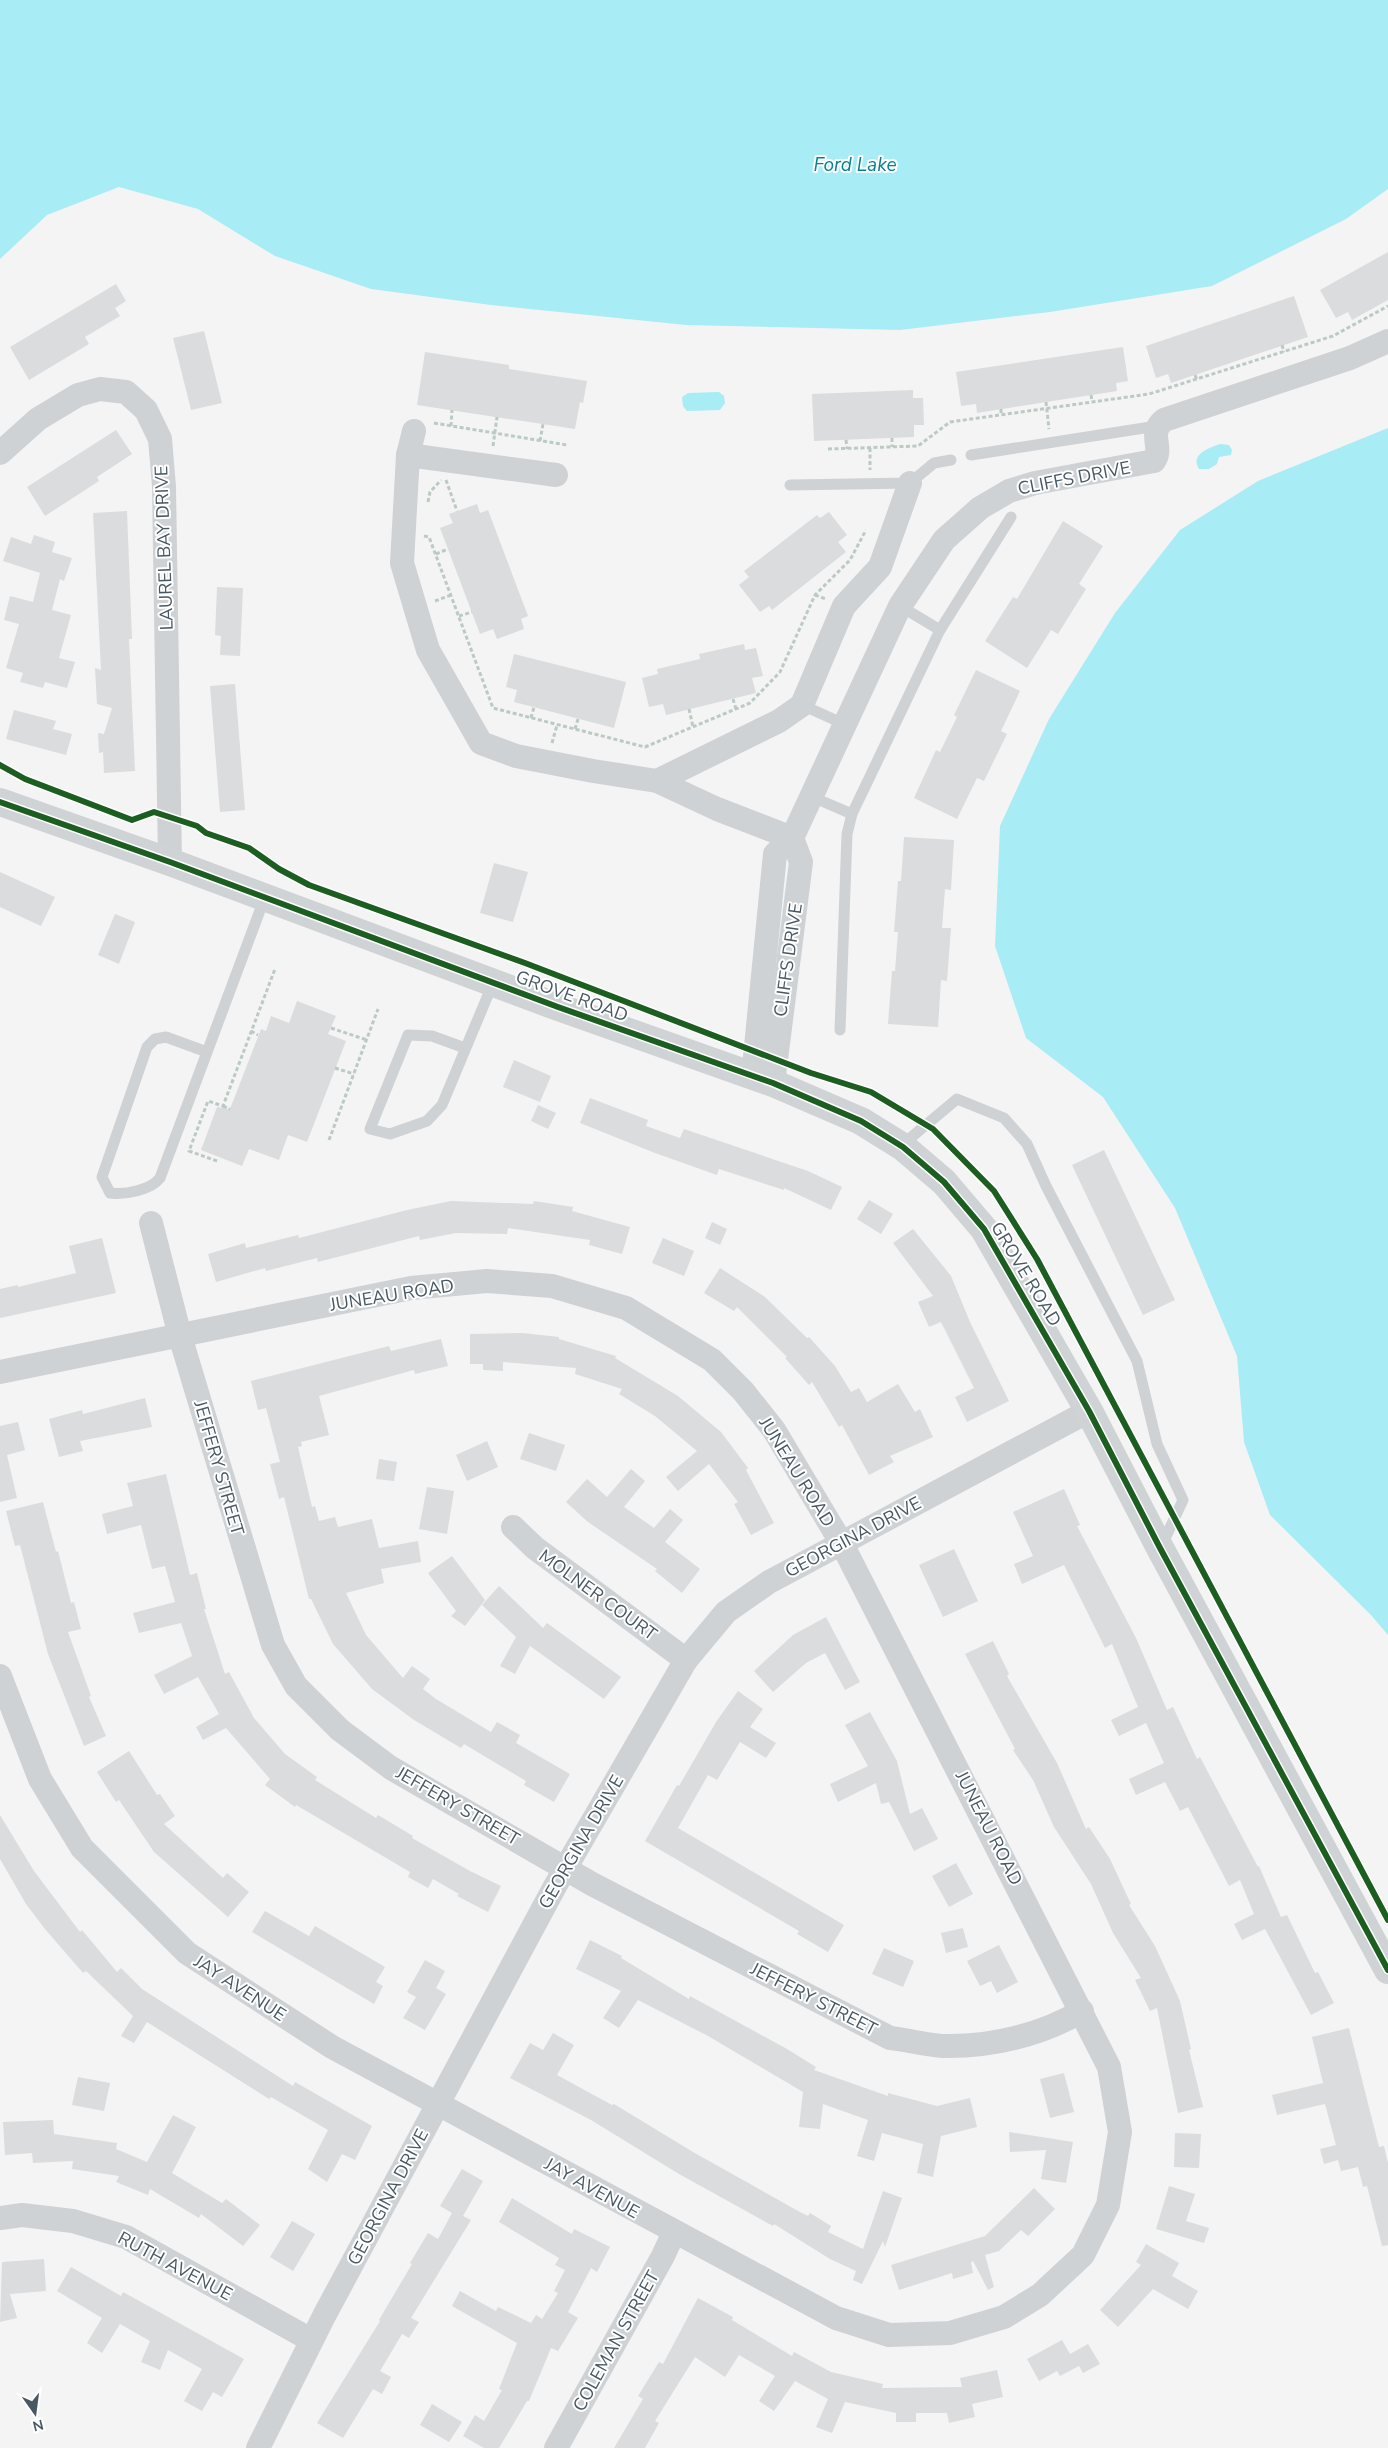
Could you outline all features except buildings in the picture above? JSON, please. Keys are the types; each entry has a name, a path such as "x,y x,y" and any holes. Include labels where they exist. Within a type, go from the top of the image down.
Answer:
{"main road":[{"name":"GROVE ROAD","path":"0,802 170,862 493,983 763,1080 861,1121 901,1146 944,1182 984,1230 1089,1411 1160,1548 1388,1970"}],"street":[{"path":"1157,426 1164,420 1350,358 1388,341"},
{"name":"LAUREL BAY DRIVE","path":"0,452 38,419 78,395 100,389 126,392 146,410 160,439 164,487 170,862"},
{"name":"CLIFFS DRIVE","path":"763,1080 801,862 792,838 900,606 944,540 995,497 1022,486 1150,463 1157,457 1155,434 1157,426"},
{"path":"424,427 408,455 402,563 428,650 481,743 516,756 658,781 717,809 792,838"},
{"path":"408,455 556,475"},
{"path":"658,781 779,721 802,705 844,606 880,567 910,483"},
{"name":"JEFFERY STREET","path":"151,1224 180,1336 273,1645 296,1686 340,1730 391,1768 568,1868 592,1884 890,2038 943,2046 1011,2041 1067,2020 1082,2011"},
{"name":"JUNEAU ROAD","path":"0,1372 411,1288 487,1281 552,1286 626,1308 712,1360 743,1391 774,1430 842,1544 1082,2011"},
{"name":"GEORGINA DRIVE","path":"258,2448 311,2340 554,1888 568,1868 686,1660 726,1612 769,1582 1089,1411"},
{"name":"MOLNER COURT","path":"513,1527 535,1548 686,1660"},
{"name":"JAY AVENUE","path":"0,1676 40,1779 82,1848 188,1953 332,2047 438,2105 836,2318 888,2335 950,2333 1004,2317 1040,2295 1083,2255 1108,2205 1120,2132 1109,2067 1082,2011"},
{"name":"RUTH AVENUE","path":"0,2218 22,2215 73,2221 126,2236 311,2340"},
{"name":"COLEMAN STREET","path":"556,2448 663,2256 674,2232"}],"lane":[{"path":"971,455 1157,426"},
{"path":"790,485 910,483 934,463 951,460"},
{"path":"840,1030 847,834 852,814 940,630 1010,517"},
{"path":"900,606 940,630"},
{"path":"802,705 844,724"},
{"path":"810,796 852,814"},
{"path":"207,1052 166,1037 155,1039 147,1047 102,1177 110,1193 119,1194 155,1185 160,1178 265,897"},
{"path":"465,1048 432,1036 408,1035 370,1129 390,1134 427,1121 442,1105 493,983"},
{"path":"901,1146 957,1099 1004,1118 1027,1144 1046,1186 1137,1361 1157,1444 1182,1500 1160,1548"}],"path":[{"path":"828,449 918,446 950,422 1149,394 1333,336 1388,306"},
{"path":"1374,308 1377,312"},
{"path":"1282,346 1284,352"},
{"path":"1238,360 1240,366"},
{"path":"1195,375 1197,380"},
{"path":"1091,395 1092,401"},
{"path":"1046,402 1051,443"},
{"path":"1001,409 1001,414"},
{"path":"450,426 452,410"},
{"path":"495,433 497,417"},
{"path":"540,441 543,424"},
{"path":"424,427 450,426 567,445"},
{"path":"892,438 892,447"},
{"path":"846,440 847,449"},
{"path":"870,448 870,484"},
{"path":"427,509 430,492 444,477 457,511"},
{"path":"424,527 423,536 429,537 436,554 493,708 645,747 750,704 780,672 815,594 850,560 866,530"},
{"path":"436,554 448,549"},
{"path":"459,616 472,612"},
{"path":"733,698 736,709"},
{"path":"531,718 534,708"},
{"path":"689,709 694,727"},
{"path":"575,729 578,718"},
{"path":"223,1106 275,969"},
{"path":"329,1140 378,1009"},
{"path":"331,1028 366,1040"},
{"path":"251,1032 258,1034"},
{"path":"335,1068 354,1074"},
{"path":"216,1161 189,1151 208,1101 230,1108"}],"water":[{"name":"Ford Lake","path":"0,0 1388,0 1388,189 1346,219 1212,286 1050,312 900,330 686,325 491,305 371,289 275,256 198,209 119,187 47,215 0,259"},
{"path":"719,392 724,396 725,403 720,410 687,411 683,406 682,397 688,393"},
{"path":"1388,428 1388,1635 1371,1615 1270,1515 1244,1442 1237,1356 1175,1208 1103,1097 1026,1038 995,946 1000,826 1049,719 1115,613 1180,530 1258,481"},
{"path":"1220,444 1229,445 1232,450 1231,455 1219,457 1217,464 1209,469 1199,469 1197,459 1202,452"}],"cycle path":[{"path":"0,765 25,779 132,820 154,812 197,826 206,833 249,848 279,869 309,885 525,963 811,1073 871,1092 933,1129 994,1191 1037,1259 1388,1920"},
{"path":"0,802 170,862 558,1007 773,1083 861,1121 903,1147 944,1182 984,1229 1089,1411 1160,1548 1388,1970"}]}
